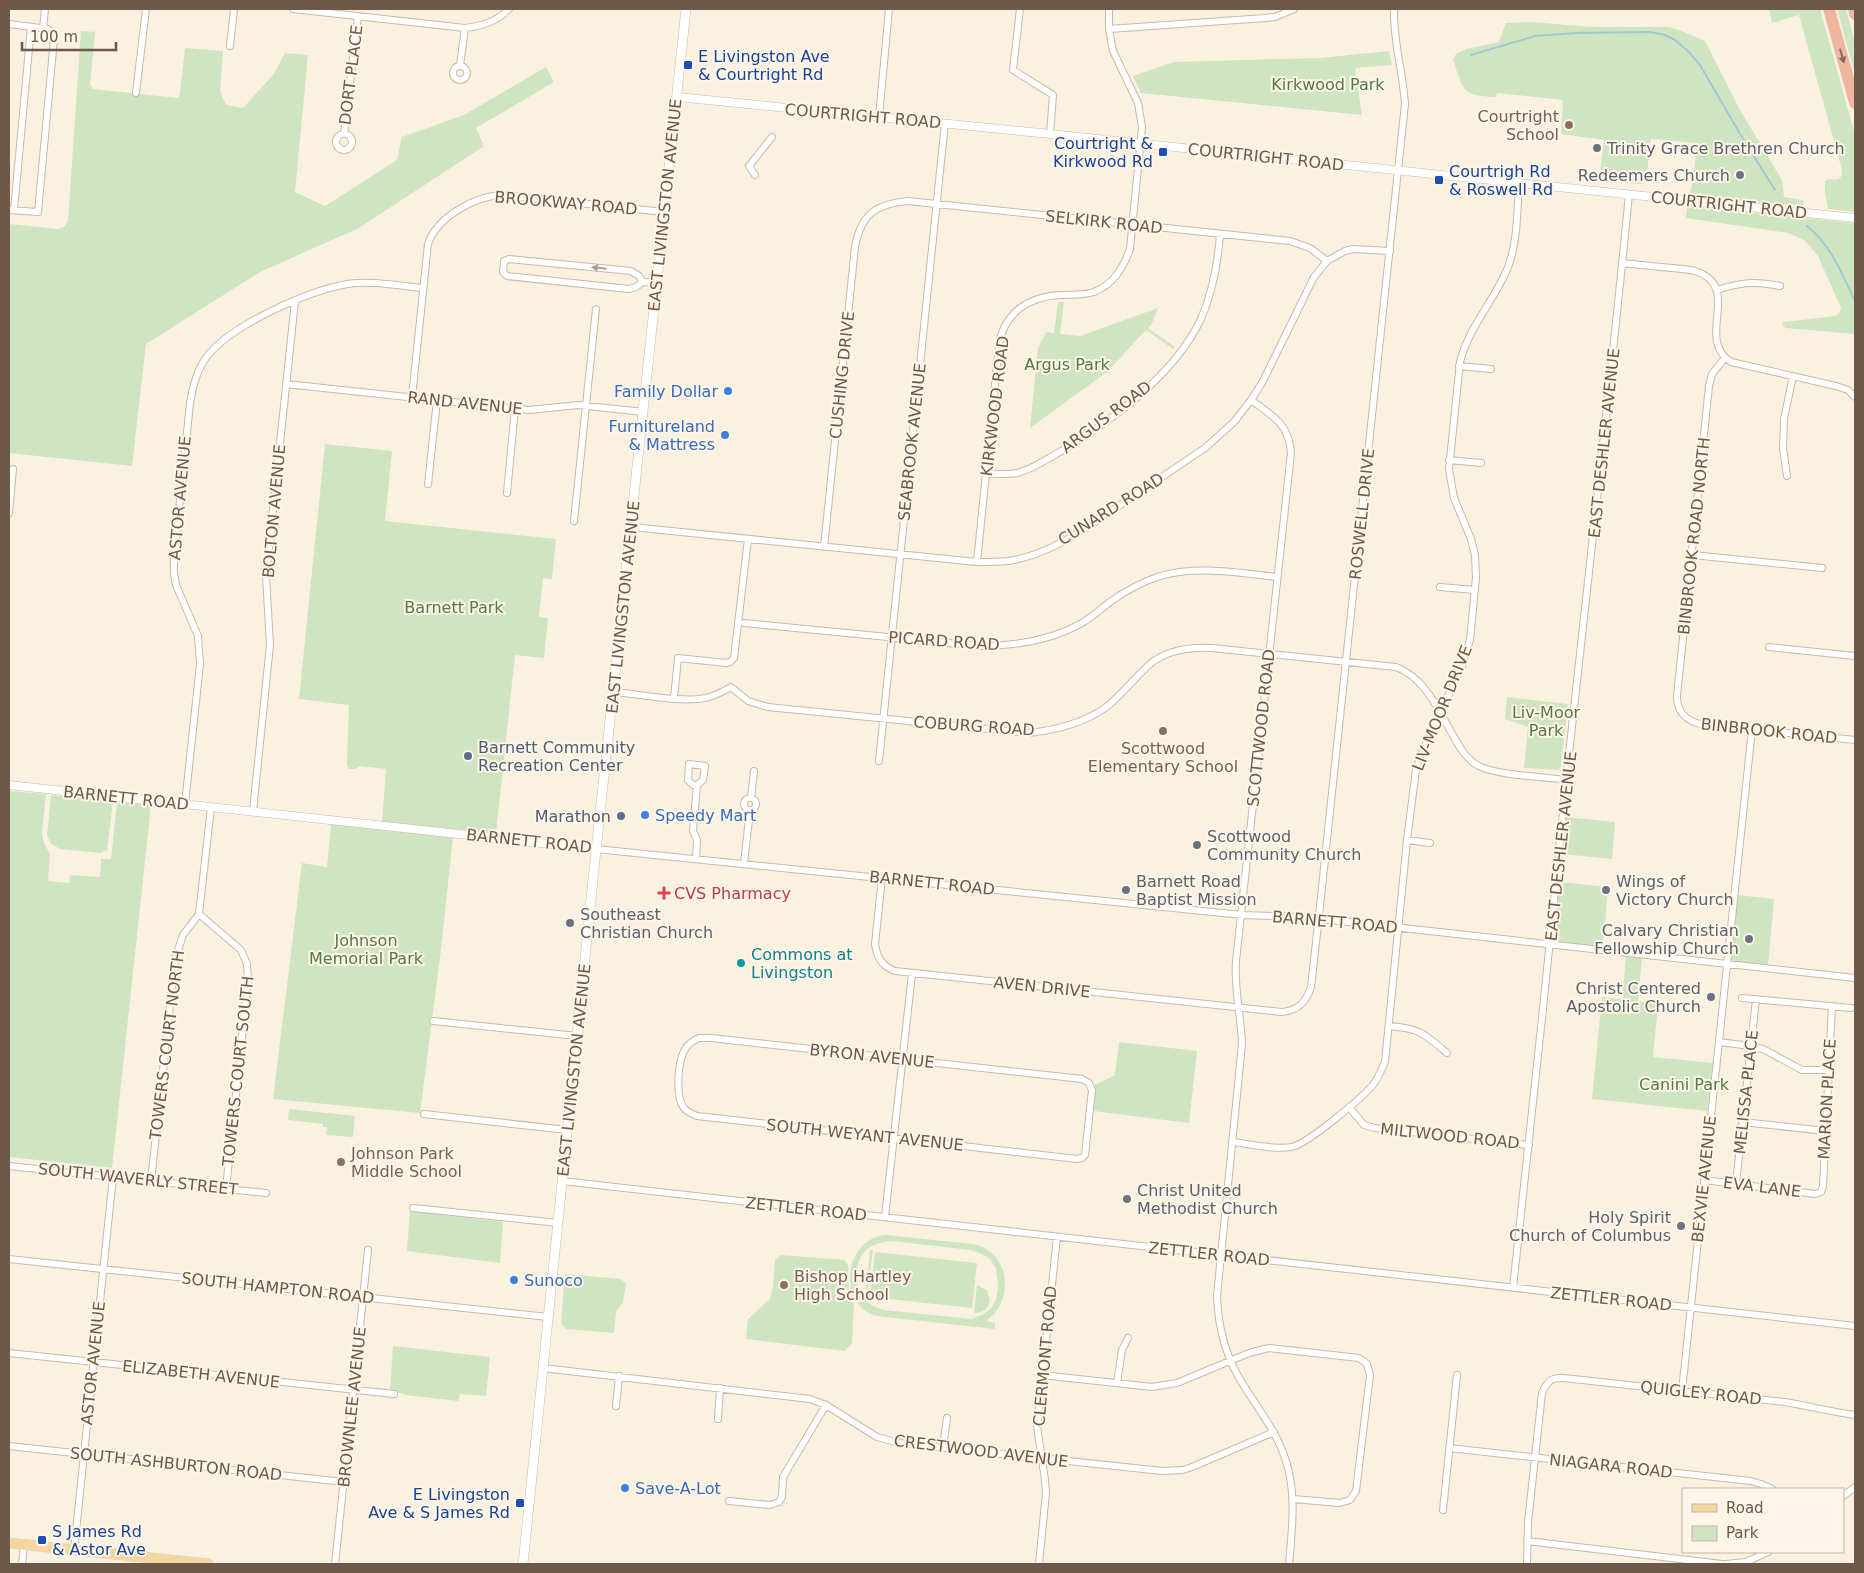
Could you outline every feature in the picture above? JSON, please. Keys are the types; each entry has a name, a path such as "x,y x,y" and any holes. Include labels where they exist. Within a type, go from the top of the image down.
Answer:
{"highway":[{"path":"1829,9 1855,103"},
{"path":"1854,9 1855,14"}],"main road":[{"name":"EAST LIVINGSTON AVENUE","path":"523,1564 596,849 686,9"},
{"path":"9,1543 208,1564"}],"street":[{"path":"43,29 45,9"},
{"path":"136,93 146,9"},
{"path":"230,46 234,9"},
{"path":"292,9 464,28 492,22 509,9"},
{"path":"880,117 889,9"},
{"path":"1020,9 1013,70 1053,95 1050,134"},
{"name":"KIRKWOOD ROAD","path":"977,562 999,345 1006,324 1020,307 1033,300 1046,296 1078,295 1093,292 1106,285 1117,276 1125,263 1130,249 1142,127 1140,109 1113,51 1109,29 1109,9"},
{"path":"1109,29 1275,17 1294,9"},
{"name":"ROSWELL DRIVE","path":"1292,1010 1301,1005 1308,997 1311,987 1405,104 1404,82 1394,29 1394,9"},
{"name":"DORT PLACE","path":"344,134 358,16"},
{"path":"9,24 31,27 52,31 54,39 38,212 11,210 31,27"},
{"path":"460,66 464,28"},
{"name":"COURTRIGHT ROAD","path":"677,97 1855,218"},
{"name":"SEABROOK AVENUE","path":"879,761 945,124"},
{"path":"755,175 749,166 772,137"},
{"name":"LIV-MOOR DRIVE","path":"1233,1142 1278,1147 1296,1146 1311,1137 1364,1095 1380,1074 1387,1050 1407,840 1416,770 1421,754 1467,654 1470,640 1477,566 1471,539 1450,484 1449,460 1459,366 1464,347 1472,330 1502,280 1508,265 1513,249 1519,183"},
{"name":"EAST DESHLER AVENUE","path":"1513,1288 1551,944 1629,194"},
{"name":"BROOKWAY ROAD","path":"423,288 428,244 433,232 444,220 481,198 502,195 664,212"},
{"name":"SELKIRK ROAD","path":"876,209 891,203 908,201 1300,243 1327,261"},
{"name":"CUSHING DRIVE","path":"824,547 855,247 863,221 876,209"},
{"name":"ARGUS ROAD","path":"986,473 1018,473 1037,465 1089,433 1127,404 1162,373 1183,348 1200,320 1215,274 1220,234"},
{"name":"CUNARD ROAD","path":"632,527 977,562 1008,561 1039,552 1073,537 1205,448 1234,422 1252,400 1262,383 1314,277 1327,261 1340,253 1353,249 1390,251"},
{"path":"643,282 639,276 631,271 509,259 504,261 502,267 503,272 507,276 629,289 643,282 657,284"},
{"path":"1622,263 1694,270 1708,277 1717,290 1719,303 1716,341 1725,358 1731,362 1836,386 1848,390 1855,397"},
{"path":"1717,290 1739,283 1750,282 1780,286"},
{"name":"ASTOR AVENUE","path":"185,804 200,664 198,636 176,585 174,559 190,403 193,383 199,369 208,355 222,341 250,324 320,292 348,284 380,284 423,288"},
{"path":"412,397 423,288"},
{"name":"BOLTON AVENUE","path":"253,811 270,645 266,576 295,302"},
{"path":"574,521 596,309"},
{"name":"BINBROOK ROAD NORTH","path":"1684,717 1679,709 1677,696 1710,386 1712,374 1725,358"},
{"path":"1459,366 1492,369"},
{"path":"1787,476 1783,448 1784,419 1793,376"},
{"name":"RAND AVENUE","path":"286,384 539,410 564,405 586,405 644,412"},
{"path":"428,484 437,400"},
{"name":"SCOTTWOOD ROAD","path":"1252,400 1282,425 1286,431 1290,446 1235,975 1242,1044 1218,1282 1218,1310 1223,1339 1239,1378 1274,1432 1286,1461 1293,1499 1289,1564"},
{"path":"507,493 515,408"},
{"path":"1449,460 1482,463"},
{"path":"9,513 13,469"},
{"path":"674,698 678,658 726,663 734,658 748,539"},
{"path":"1692,554 1822,568"},
{"name":"PICARD ROAD","path":"744,622 980,646 1004,646 1033,642 1056,636 1083,622 1134,586 1161,576 1188,570 1277,577"},
{"path":"1440,587 1475,590"},
{"name":"COBURG ROAD","path":"614,692 691,699 710,697 731,687 748,701 763,706 1028,733 1053,730 1080,722 1105,708 1126,690 1151,663 1163,656 1178,651 1201,647 1388,666 1404,670 1421,684 1465,755 1480,767 1498,772 1567,780"},
{"path":"1769,647 1855,656"},
{"name":"BINBROOK ROAD","path":"1684,717 1700,724 1855,740"},
{"name":"BEXVIE AVENUE","path":"1682,1391 1752,730"},
{"path":"744,864 750,810 756,804 756,801 751,798 754,771"},
{"name":"BARNETT ROAD","path":"9,785 596,849 1242,914 1318,919 1855,978"},
{"path":"696,859 697,840 693,831 697,785"},
{"path":"199,914 211,807"},
{"path":"1407,840 1430,843"},
{"name":"AVEN DRIVE","path":"882,878 875,944 876,952 882,965 888,969 912,974 1282,1012 1292,1010"},
{"name":"TOWERS COURT NORTH","path":"151,1181 175,958 183,935 199,914"},
{"name":"TOWERS COURT SOUTH","path":"199,914 241,950 248,964 248,980 226,1189"},
{"path":"885,1218 912,974"},
{"path":"1742,998 1851,1008"},
{"name":"MELISSA PLACE","path":"1736,1184 1756,999"},
{"name":"MARION PLACE","path":"1820,1192 1823,1186 1832,1006"},
{"path":"433,1021 577,1036"},
{"path":"1389,1026 1412,1029 1426,1034 1447,1053"},
{"name":"BYRON AVENUE","path":"680,1075 684,1050 693,1041 705,1038 1082,1079 1089,1083 1092,1090 1086,1150 1082,1158"},
{"path":"1719,1042 1763,1049 1802,1070 1828,1070"},
{"name":"SOUTH WEYANT AVENUE","path":"680,1075 678,1092 680,1102 684,1109 697,1116 1072,1159 1082,1158"},
{"name":"MILTWOOD ROAD","path":"1348,1107 1364,1125 1376,1128 1529,1145"},
{"path":"424,1114 568,1130"},
{"path":"1742,1122 1826,1131"},
{"name":"SOUTH WAVERLY STREET","path":"9,1166 266,1193"},
{"name":"ASTOR AVENUE","path":"74,1550 113,1177"},
{"name":"EVA LANE","path":"1704,1180 1815,1194 1820,1192"},
{"name":"ZETTLER ROAD","path":"562,1181 1855,1326"},
{"path":"413,1208 558,1223"},
{"name":"CLERMONT ROAD","path":"1038,1564 1046,1493 1037,1426 1057,1237"},
{"name":"BROWNLEE AVENUE","path":"336,1564 368,1250"},
{"name":"SOUTH HAMPTON ROAD","path":"9,1259 548,1317"},
{"path":"1117,1383 1122,1350 1128,1338"},
{"path":"1042,1375 1152,1387 1168,1385 1258,1350 1280,1348 1359,1358 1367,1364 1370,1375 1356,1491 1350,1500 1340,1503 1293,1499"},
{"name":"ELIZABETH AVENUE","path":"9,1353 394,1394"},
{"name":"CRESTWOOD AVENUE","path":"543,1368 795,1396 826,1405 877,1437 900,1442 1173,1471 1192,1467 1274,1432"},
{"path":"1443,1510 1457,1375"},
{"path":"616,1406 620,1376"},
{"name":"QUIGLEY ROAD","path":"1535,1458 1542,1392 1547,1382 1560,1378 1785,1402 1805,1405 1828,1412 1855,1415"},
{"path":"718,1419 720,1388"},
{"path":"729,1501 770,1505 779,1502 782,1497 783,1477 826,1405"},
{"path":"943,1447 946,1418"},
{"name":"SOUTH ASHBURTON ROAD","path":"9,1446 344,1482"},
{"name":"NIAGARA ROAD","path":"1449,1448 1750,1481 1770,1488"},
{"path":"1527,1564 1526,1541 1535,1458"},
{"path":"1844,1495 1855,1487"},
{"path":"1526,1541 1724,1564 1746,1562 1766,1553"},
{"path":"22,1564 24,1544"}],"green space":[{"path":"1769,9 1820,9 1855,135 1855,212 1828,209 1825,181 1839,179 1842,170 1799,15 1772,23"},
{"path":"1837,9 1846,9 1855,43 1855,75"},
{"path":"1531,22 1592,27 1668,27 1705,41 1740,110 1782,180 1784,197 1803,200 1804,206 1689,196 1693,182 1697,143 1651,139 1646,181 1641,184 1583,178 1584,172 1600,173 1604,140 1561,134 1563,100 1497,93 1496,97 1470,93 1462,85 1453,60 1456,54 1466,49 1499,42 1506,23"},
{"path":"81,31 95,32 90,85 93,89 178,98 185,48 223,51 220,91 226,105 243,108 273,75 285,53 308,55 295,192 325,206 397,160 402,137 464,115 546,67 554,82 476,128 484,146 359,228 260,272 146,344 132,466 9,453 9,224 58,229 64,227 68,221"},
{"name":"Kirkwood Park","path":"1389,51 1392,65 1355,68 1362,115 1141,93 1133,76 1174,62 1320,58"},
{"path":"1687,206 1855,223 1855,334 1786,328 1782,325 1784,322 1836,316 1840,312 1841,308 1818,256 1804,240 1788,233 1686,218"},
{"name":"Argus Park","path":"1058,302 1064,302 1060,334 1080,336 1158,308 1148,328 1175,347 1173,349 1146,330 1107,372 1030,428 1038,348 1046,332 1054,333"},
{"name":"Barnett Park","path":"325,444 392,451 385,521 556,539 552,579 543,578 539,617 548,618 544,658 515,655 496,833 382,822 386,769 360,766 355,769 349,769 347,765 349,705 299,699"},
{"name":"Liv-Moor Park","path":"1507,697 1568,704 1559,770 1524,768 1528,727 1505,719"},
{"path":"9,791 46,794 42,834 50,854 48,881 69,883 70,875 100,877 101,859 111,859 117,802 151,805 112,1168 9,1157"},
{"path":"51,795 113,801 107,850 100,853 60,849 51,844 47,835"},
{"path":"1565,817 1615,822 1612,859 1562,854"},
{"name":"Johnson Memorial Park","path":"331,824 453,837 420,1113 273,1099 302,863 327,867"},
{"path":"1559,882 1608,887 1603,947 1559,942 1555,939"},
{"path":"1737,895 1774,899 1768,965 1735,962 1731,959"},
{"name":"Canini Park","path":"1626,956 1642,958 1638,1001 1658,1004 1653,1057 1713,1063 1707,1111 1592,1099 1602,997 1622,999"},
{"path":"1119,1042 1197,1051 1189,1123 1093,1111 1095,1085 1115,1075"},
{"path":"289,1109 355,1116 353,1137 326,1135 327,1127 323,1127 323,1124 288,1120"},
{"path":"410,1211 503,1222 500,1263 407,1251"},
{"path":"886,1235 972,1244 985,1248 1001,1266 1004,1277 1005,1289 1002,1301 996,1312 986,1321 995,1323 995,1329 877,1316 864,1309 855,1299 851,1286 850,1272 854,1259 861,1247 872,1239","holes":["892,1241 971,1250 990,1259 996,1268 998,1287 996,1300 991,1308 984,1314 972,1319 884,1310 873,1306 866,1301 873,1250 870,1250 865,1300 858,1289 856,1276 861,1256 865,1251 877,1244"]},
{"path":"875,1252 977,1263 972,1308 870,1297"},
{"path":"781,1255 844,1260 848,1265 849,1291 854,1306 852,1343 845,1351 746,1339 748,1319 770,1299 775,1260"},
{"path":"565,1274 620,1279 626,1283 623,1302 616,1312 614,1333 566,1329 561,1323"},
{"path":"977,1285 987,1290 990,1300 985,1310 974,1313"},
{"path":"393,1346 490,1357 486,1396 460,1394 458,1401 406,1395 390,1390"}],"waterway":[{"path":"1471,55 1535,36 1577,33 1650,32 1665,35 1675,40 1688,51 1700,65 1775,190"},
{"path":"1807,226 1829,251 1855,301"}],"place":[{"name":"E Livingston Ave & Courtright Rd","path":"688,65"},
{"name":"Courtright School","path":"1569,125"},
{"name":"Trinity Grace Brethren Church","path":"1597,148"},
{"name":"Courtright & Kirkwood Rd","path":"1163,152"},
{"name":"Redeemers Church","path":"1740,175"},
{"name":"Courtrigh Rd & Roswell Rd","path":"1439,180"},
{"name":"Family Dollar","path":"728,391"},
{"name":"Furnitureland & Mattress","path":"725,435"},
{"name":"Scottwood Elementary School","path":"1163,731"},
{"name":"Barnett Community Recreation Center","path":"468,756"},
{"name":"Speedy Mart","path":"645,815"},
{"name":"Marathon","path":"621,816"},
{"name":"Scottwood Community Church","path":"1197,845"},
{"name":"Barnett Road Baptist Mission","path":"1126,890"},
{"name":"Wings of Victory Church","path":"1606,890"},
{"name":"CVS Pharmacy","path":"664,893"},
{"name":"Southeast Christian Church","path":"570,923"},
{"name":"Calvary Christian Fellowship Church","path":"1749,939"},
{"name":"Commons at Livingston","path":"741,963"},
{"name":"Christ Centered Apostolic Church","path":"1711,997"},
{"name":"Johnson Park Middle School","path":"341,1162"},
{"name":"Christ United Methodist Church","path":"1127,1199"},
{"name":"Holy Spirit Church of Columbus","path":"1681,1226"},
{"name":"Sunoco","path":"514,1280"},
{"name":"Bishop Hartley High School","path":"784,1285"},
{"name":"Save-A-Lot","path":"625,1488"},
{"name":"E Livingston Ave & S James Rd","path":"520,1503"},
{"name":"S James Rd & Astor Ave","path":"42,1540"}]}
